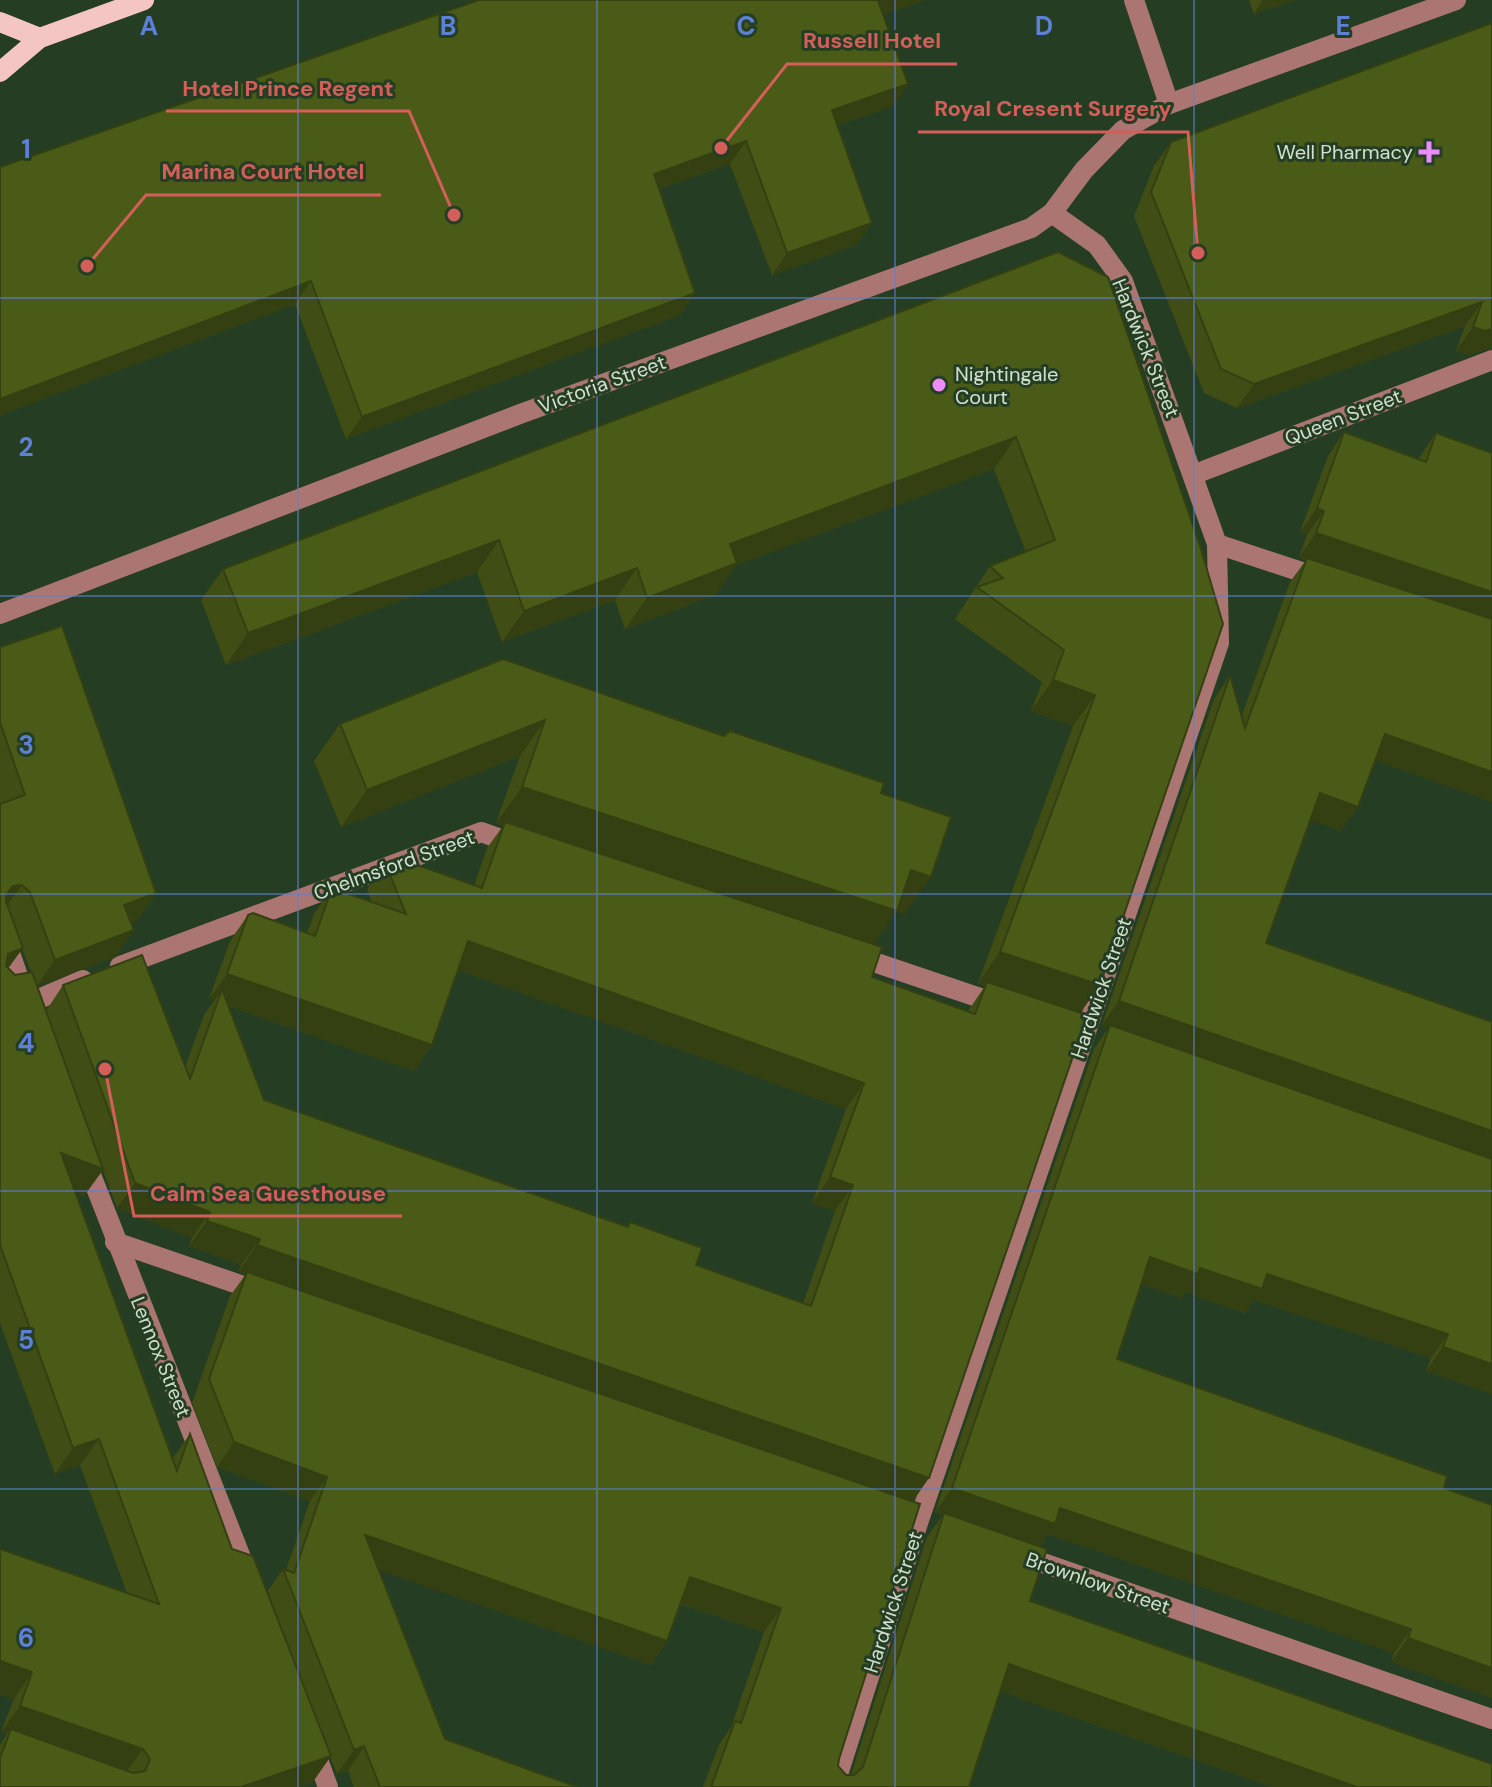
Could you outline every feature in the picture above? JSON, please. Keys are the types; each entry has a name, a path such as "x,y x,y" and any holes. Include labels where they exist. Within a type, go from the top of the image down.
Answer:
{"main road":[{"path":"0,72 40,38 144,0"},
{"path":"0,22 40,38"}],"street":[{"path":"1134,0 1169,104"},
{"name":"Victoria Street","path":"0,614 520,414 1031,228 1052,213 1084,170 1123,130 1169,104 1456,0"},
{"name":"Hardwick Street","path":"834,1787 919,1520 1219,643 1217,544 1195,474 1123,281 1097,245 1052,213"},
{"name":"Queen Street","path":"1195,474 1492,360"},
{"path":"1217,544 1347,587"},
{"name":"Chelmsford Street","path":"10,986 30,1011 481,832 541,852"},
{"path":"0,924 10,986"},
{"path":"834,949 1017,1010"},
{"name":"Lennox Street","path":"77,1138 115,1242 257,1599"},
{"path":"115,1242 279,1299"},
{"name":"Brownlow Street","path":"995,1547 1492,1719"},
{"path":"306,1729 328,1787"}],"building":[{"path":"479,0 878,0 908,84 832,110 872,223 787,253 746,141 654,174 695,293 362,417 311,281 0,399 0,167"},
{"path":"1492,23 1492,329 1485,331 1473,327 1482,302 1254,384 1221,369 1151,192 1171,142"},
{"path":"1058,252 1108,277 1200,546 1223,624 1100,985 1000,952 1095,695 1053,680 1064,650 977,587 1003,578 990,566 1055,540 1016,437 730,544 737,563 647,598 637,568 524,611 499,540 248,633 223,569"},
{"path":"1344,432 1426,462 1436,433 1492,453 1492,592 1316,533 1324,511 1317,508"},
{"path":"1307,558 1492,619 1492,772 1385,734 1358,807 1320,793 1266,943 1492,1022 1492,1131 1119,1001 1230,675 1245,728"},
{"path":"62,626 156,893 124,905 134,930 55,960 30,892 22,885 13,886 6,895 6,901 23,948 8,954 6,966 15,975 32,972 103,1169 61,1153 177,1471 190,1434 232,1549 253,1556 331,1756 241,1787 0,1787 0,1758 11,1729 133,1773 145,1771 150,1759 143,1749 20,1706 32,1672 0,1661 0,1549 159,1604 99,1439 73,1448 0,1245 0,804 25,795 0,722 0,647"},
{"path":"503,659 724,736 730,731 884,783 881,793 951,817 931,877 911,870 897,911 522,787 545,720 367,790 340,724"},
{"path":"505,822 882,947 872,977 975,1014 987,982 1087,1015 929,1478 257,1245 260,1239 207,1221 210,1212 135,1183 63,985 142,955 190,1079 222,989 264,1100 628,1227 630,1222 702,1248 696,1265 811,1306 853,1185 830,1177 864,1083 468,941 432,1045 227,974 248,915 253,913 315,936 332,888 406,914 385,863 398,858 482,888"},
{"path":"1110,1025 1492,1159 1492,1364 1443,1347 1448,1334 1267,1274 1262,1289 1200,1268 1198,1274 1150,1257 1117,1359 1447,1476 1444,1488 1492,1505 1492,1668 1408,1638 1411,1629 1060,1508 1055,1524 952,1488"},
{"path":"247,1272 920,1504 839,1759 838,1766 846,1775 854,1775 863,1767 944,1513 1047,1549 1030,1601 1492,1764 1492,1787 1357,1787 1009,1664 969,1787 711,1787 735,1721 741,1723 781,1608 690,1577 667,1641 365,1535 445,1739 577,1787 380,1787 364,1746 354,1750 283,1569 294,1573 327,1477 234,1442 209,1379"}],"place":[{"name":"Russell Hotel","path":"721,148"},
{"name":"Well Pharmacy","path":"1429,152"},
{"name":"Hotel Prince Regent","path":"454,215"},
{"name":"Royal Cresent Surgery","path":"1198,253"},
{"name":"Marina Court Hotel","path":"87,266"},
{"name":"Nightingale Court","path":"939,385"},
{"name":"Calm Sea Guesthouse","path":"105,1069"}]}
